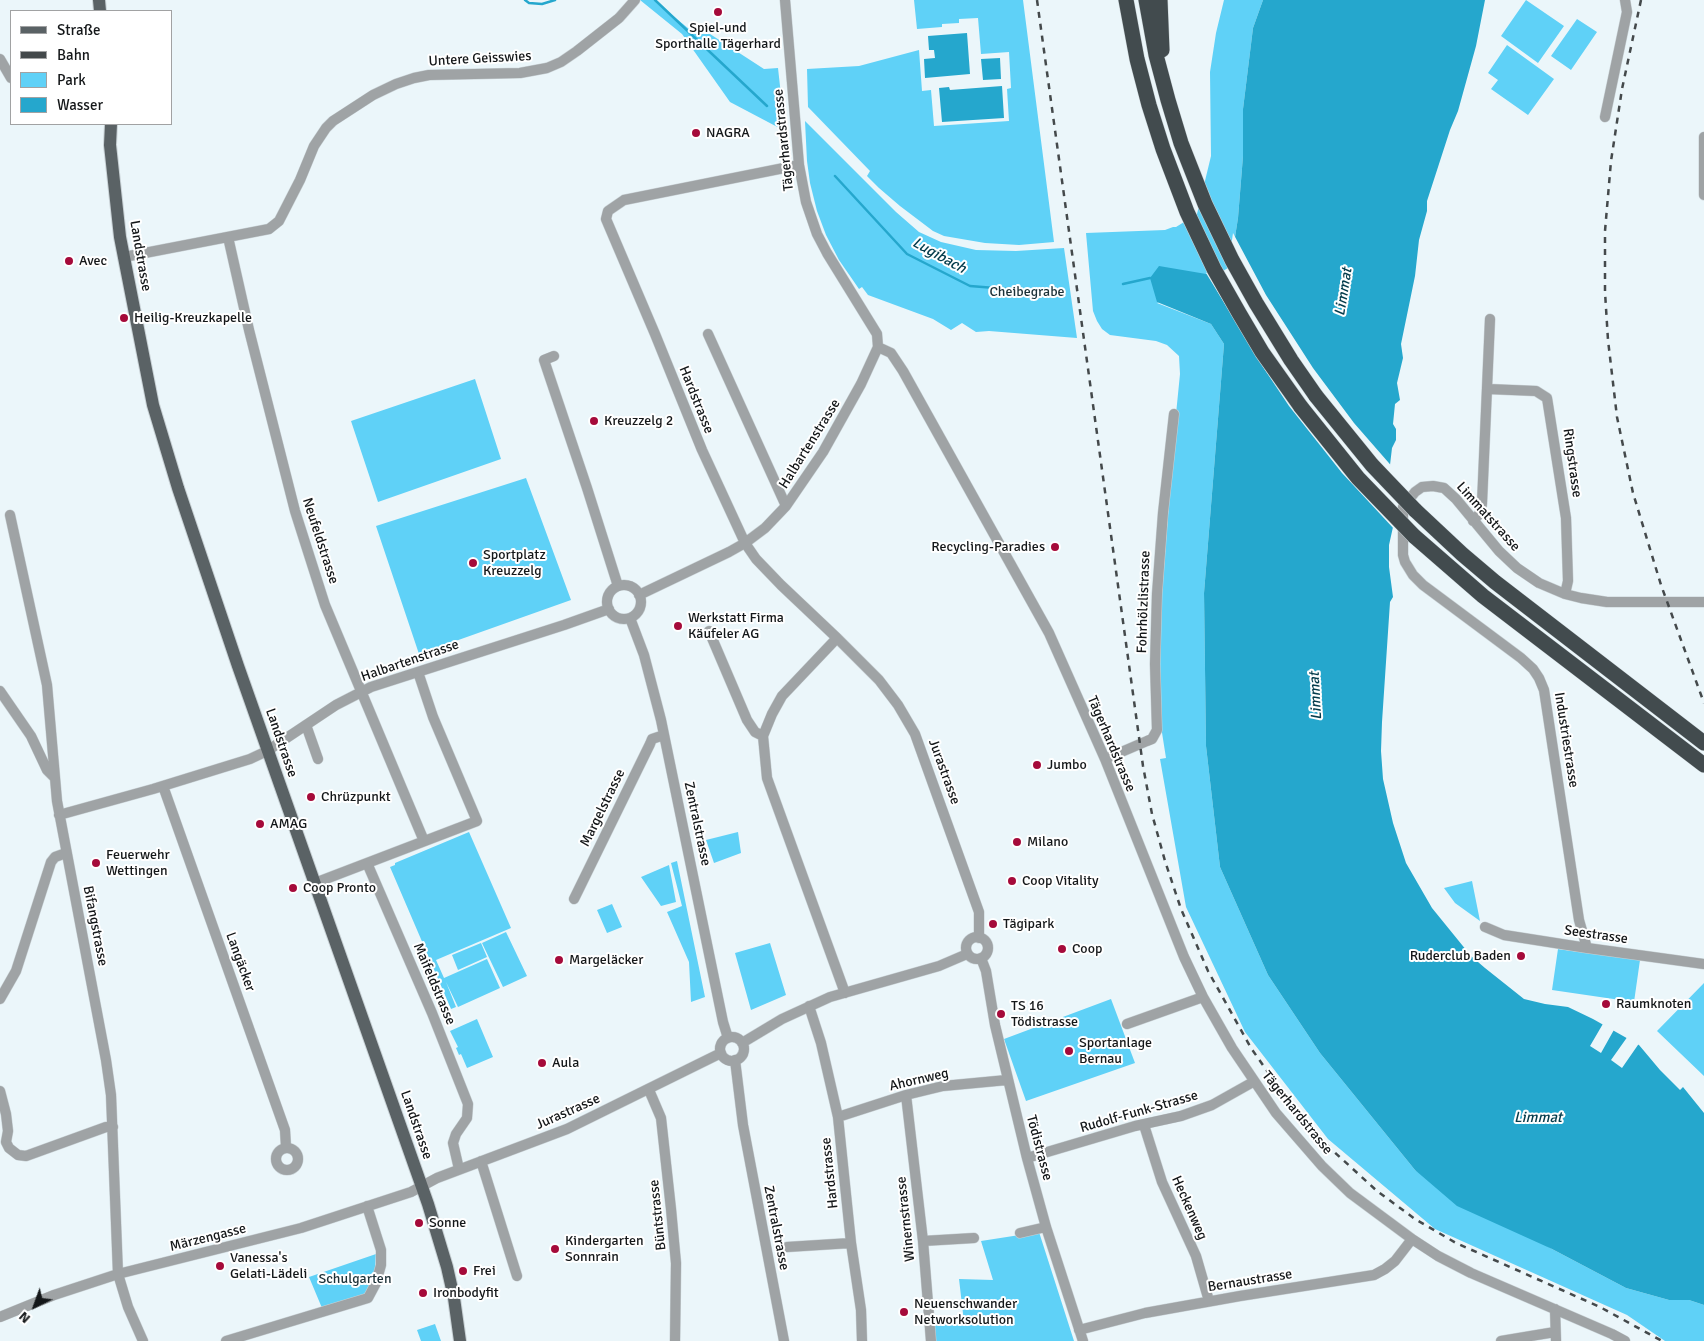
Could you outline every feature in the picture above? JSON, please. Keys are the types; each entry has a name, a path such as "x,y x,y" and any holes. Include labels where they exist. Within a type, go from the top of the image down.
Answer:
{"highway":[{"path":"1126,0 1137,59 1156,129 1187,212 1214,269 1254,339 1301,408 1353,472 1414,536 1483,596 1704,765"},
{"path":"1146,0 1162,79 1183,150 1196,183 1220,237 1256,304 1308,384 1409,509 1495,582 1704,743"},
{"path":"1160,0 1162,79"}],"main road":[{"name":"Landstrasse","path":"103,125 110,145"},
{"name":"Landstrasse","path":"111,125 110,145 113,186 124,257 153,405 184,506 267,751 422,1186 447,1267 454,1298 460,1341"}],"street":[{"name":"Untere Geisswies","path":"124,257 269,229 275,226 300,180 314,146 326,128 373,95 396,84 429,75 520,73 547,68 561,62 619,18 635,0"},
{"name":"Tägerhardstrasse","path":"785,0 799,165 806,202 817,234 838,274 869,318 877,334 878,347 891,354 903,371 1049,634 1105,759 1181,948 1203,996 1232,1048 1276,1113 1322,1166 1366,1205 1412,1239 1471,1273 1625,1341"},
{"path":"1605,118 1627,12 1625,0"},
{"path":"0,59 10,76"},
{"path":"1704,137 1704,195"},
{"name":"Hardstrasse","path":"799,165 624,200 608,211 606,219 702,450 745,543 756,559 775,579 837,638"},
{"name":"Neufeldstrasse","path":"228,237 249,330 295,511 325,605 424,841"},
{"path":"1473,520 1480,515 1482,510 1490,319"},
{"path":"708,334 786,506"},
{"name":"Halbartenstrasse","path":"639,595 745,543 765,528 786,506 811,472 838,429 862,384 878,347"},
{"path":"554,356 544,360 618,586"},
{"name":"Ringstrasse","path":"1488,389 1536,391 1547,398 1566,518 1568,581 1565,594"},
{"name":"Fohrhölzlistrasse","path":"1105,759 1147,741 1152,738 1157,730 1155,664 1157,594 1163,513 1174,414"},
{"name":"Limmatstrasse","path":"1409,509 1409,498 1418,489 1427,486 1444,488 1499,551 1517,568 1540,583 1565,594 1607,602 1704,602"},
{"name":"Industriestrasse","path":"1409,509 1403,555 1413,575 1423,585 1521,658 1533,669 1544,690 1579,920 1587,948"},
{"name":"Bifangstrasse","path":"10,515 47,684 59,816 111,1095 118,1274 128,1307 143,1341"},
{"path":"618,586 630,586 639,595 641,599 640,608 630,618 620,618 611,613 608,608 608,598 613,589 618,586"},
{"name":"Halbartenstrasse","path":"59,816 250,759 267,751 336,705 371,688 564,625 608,608"},
{"name":"Zentralstrasse","path":"630,618 644,655 664,735 723,1022 728,1038"},
{"path":"709,631 747,720 755,732 763,736"},
{"path":"837,638 782,696 763,736 767,778 845,993"},
{"name":"Jurastrasse","path":"837,638 879,680 898,705 915,734 979,912 979,938"},
{"path":"315,883 477,821 436,726 418,672"},
{"path":"0,691 31,736 47,770 54,777"},
{"path":"306,725 318,759"},
{"name":"Margelstrasse","path":"574,899 652,739 664,735"},
{"name":"Langäcker","path":"163,786 285,1130 286,1147"},
{"path":"0,999 19,964 51,862 56,857 66,853"},
{"name":"Maifeldstrasse","path":"367,863 432,1013 468,1104 467,1118 453,1142 459,1169"},
{"name":"Seestrasse","path":"1485,928 1504,935 1704,964"},
{"path":"979,938 985,941 988,948 986,954 981,958 972,958 967,954 966,947 969,940 979,938"},
{"path":"742,1043 782,1018 809,1006 845,993 938,966 967,954"},
{"name":"Tödistrasse","path":"981,958 986,970 995,1025 1027,1158 1046,1227 1082,1341"},
{"path":"1127,1024 1203,996"},
{"name":"Hardstrasse","path":"809,1006 821,1043 838,1117 851,1243 861,1310 862,1341"},
{"path":"728,1038 736,1038 742,1043 742,1056 735,1060 726,1059 721,1053 721,1046 728,1038"},
{"name":"Jurastrasse","path":"422,1186 459,1169 568,1129 721,1053"},
{"name":"Zentralstrasse","path":"735,1060 743,1126 784,1341"},
{"name":"Ahornweg","path":"838,1117 906,1095 943,1086 1007,1080"},
{"name":"Rudolf-Funk-Strasse","path":"1027,1158 1135,1126 1197,1111 1254,1082"},
{"name":"Büntstrasse","path":"649,1090 661,1118 669,1191 676,1263 675,1341"},
{"path":"0,1091 8,1131 3,1142 18,1155 26,1156 106,1127 113,1127"},
{"name":"Winernstrasse","path":"906,1095 923,1241 931,1341"},
{"name":"Heckenweg","path":"1144,1125 1162,1182 1196,1256 1209,1301"},
{"path":"481,1161 517,1276"},
{"name":"Märzengasse","path":"0,1317 118,1274 302,1228 411,1192 422,1186"},
{"path":"226,1341 368,1298 376,1283 381,1265 381,1250 367,1206"},
{"path":"1020,1233 1046,1227"},
{"path":"923,1241 974,1238"},
{"name":"Bernaustrasse","path":"1079,1330 1145,1313 1209,1301 1374,1275 1386,1270 1395,1262 1412,1239"},
{"path":"788,1247 851,1243"},
{"path":"1501,1341 1556,1337 1554,1309"}],"green space":[{"path":"640,0 654,0 695,34 710,34 764,69 778,68 785,131 730,102 682,34"},
{"path":"914,0 1023,0 1054,242 1019,245 985,243 944,236 933,231 879,188 867,176 870,171 808,107 807,69 859,66 919,50 922,91 931,90 934,126 1009,121 1007,89 1011,88 1009,52 981,54 978,18 959,19 959,23 942,24 942,27 917,29"},
{"path":"1224,0 1263,0 1253,28 1243,109 1243,156 1238,218 1230,269 1157,303 1211,324 1224,344 1204,593 1206,746 1220,867 1268,975 1320,1053 1415,1170 1552,1249 1626,1288 1669,1300 1689,1300 1704,1305 1704,1341 1665,1341 1627,1315 1435,1229 1328,1139 1245,1032 1186,907 1160,759 1166,758 1160,720 1160,618 1180,374 1179,356 1167,345 1156,341 1110,335 1102,329 1093,311 1086,233 1165,230 1176,227 1197,214 1211,156 1210,72 1216,33"},
{"path":"1526,0 1564,26 1538,63 1501,36"},
{"path":"1577,19 1597,32 1571,70 1551,56"},
{"path":"1507,45 1554,79 1528,115 1491,89 1498,80 1488,73"},
{"name":"Cheibegrabe","path":"805,121 896,212 919,232 941,242 976,250 1016,251 1064,248 1077,338 989,331 976,332 962,323 951,330 933,319 868,295 862,287 859,289 839,260 826,235 817,211 807,161"},
{"path":"475,379 501,459 378,502 351,421"},
{"name":"Sportplatz Kreuzzelg","path":"526,478 571,600 419,654 376,526"},
{"path":"469,832 511,928 436,960 444,978 487,959 500,988 458,1007 446,982 456,1007 451,1009 390,867 395,865 395,863"},
{"path":"738,832 741,853 714,863 706,840"},
{"path":"677,861 705,997 691,1002 689,962 667,912 682,906 671,863"},
{"path":"669,865 676,902 661,906 641,877"},
{"path":"1472,881 1480,921 1455,903 1444,888"},
{"path":"612,904 622,927 607,933 597,910"},
{"path":"506,932 527,976 503,987 482,943"},
{"path":"481,943 487,957 458,970 452,955"},
{"path":"770,943 786,995 751,1010 735,953"},
{"path":"1558,949 1640,960 1634,1002 1552,990"},
{"path":"1704,983 1704,1076 1657,1031"},
{"name":"Sportanlage Bernau","path":"1111,999 1135,1063 1026,1101 1004,1039"},
{"path":"477,1019 493,1057 467,1068 461,1054 459,1055 456,1048 458,1047 450,1031"},
{"path":"1039,1232 1074,1341 934,1341 932,1325 964,1322 959,1279 993,1280 981,1241"},
{"name":"Schulgarten","path":"376,1254 375,1274 366,1294 322,1308 309,1277"},
{"path":"435,1324 441,1341 421,1341 417,1330"}],"water":[{"name":"Limmat","path":"1263,0 1485,0 1476,46 1458,111 1427,201 1427,211 1419,240 1415,276 1401,344 1403,358 1397,383 1400,400 1395,404 1393,424 1396,429 1396,440 1392,448 1390,465 1394,476 1393,527 1389,545 1389,567 1393,597 1390,602 1382,722 1381,751 1383,779 1393,823 1406,863 1432,908 1471,956 1524,999 1568,1007 1639,1045 1680,1090 1683,1087 1704,1113 1704,1305 1689,1300 1669,1300 1626,1288 1552,1249 1457,1206 1415,1170 1320,1053 1268,975 1220,867 1206,746 1204,593 1224,344 1211,324 1157,302 1150,278 1159,266 1218,276 1230,269 1238,218 1243,156 1243,109 1253,28"},
{"path":"967,33 970,74 925,78 924,59 935,58 934,50 929,50 928,36"},
{"path":"1000,58 1001,79 983,80 981,59"},
{"path":"1002,86 1004,118 942,122 939,88 949,87 950,90"}],"pier":[{"path":"1233,233 1266,295 1313,368 1354,423 1395,470 1395,530 1342,473 1289,406 1206,273 1218,274 1228,268"},
{"path":"1604,1022 1615,1028 1601,1053 1590,1046"},
{"path":"1628,1036 1640,1042 1622,1068 1611,1060"}],"waterway":[{"name":"Lugibach","path":"525,0 529,3 542,4 555,0"},
{"name":"Lugibach","path":"655,0 767,106"},
{"name":"Lugibach","path":"835,176 907,254 970,286 1033,291"},
{"name":"Lugibach","path":"1123,284 1150,278"}],"railway":[{"path":"1037,0 1143,766 1152,814 1165,861 1181,909 1208,971 1251,1048 1279,1088 1331,1149 1377,1191 1415,1219 1456,1243 1600,1307 1662,1341"},
{"path":"1641,0 1622,89 1611,161 1605,231 1605,292 1608,340 1617,417 1633,493 1661,585 1704,703"}],"place":[{"name":"Spiel-und Sporthalle Tägerhard","path":"718,12"},
{"name":"NAGRA","path":"696,133"},
{"name":"Avec","path":"69,261"},
{"name":"Heilig-Kreuzkapelle","path":"124,318"},
{"name":"Kreuzzelg 2","path":"594,421"},
{"name":"Recycling-Paradies","path":"1055,547"},
{"name":"Sportplatz Kreuzzelg","path":"473,563"},
{"name":"Werkstatt Firma Käufeler AG","path":"678,626"},
{"name":"Jumbo","path":"1037,765"},
{"name":"Chrüzpunkt","path":"311,797"},
{"name":"AMAG","path":"260,824"},
{"name":"Milano","path":"1017,842"},
{"name":"Feuerwehr Wettingen","path":"96,863"},
{"name":"Coop Vitality","path":"1012,881"},
{"name":"Coop Pronto","path":"293,888"},
{"name":"Tägipark","path":"993,924"},
{"name":"Coop","path":"1062,949"},
{"name":"Ruderclub Baden","path":"1521,956"},
{"name":"Margeläcker","path":"559,960"},
{"name":"Raumknoten","path":"1606,1004"},
{"name":"TS 16 Tödistrasse","path":"1001,1014"},
{"name":"Sportanlage Bernau","path":"1069,1051"},
{"name":"Aula","path":"542,1063"},
{"name":"Sonne","path":"419,1223"},
{"name":"Kindergarten Sonnrain","path":"555,1249"},
{"name":"Vanessa's Gelati-Lädeli","path":"220,1266"},
{"name":"Frei","path":"463,1271"},
{"name":"Ironbodyfit","path":"423,1293"},
{"name":"Neuenschwander Networksolution","path":"904,1312"}]}
